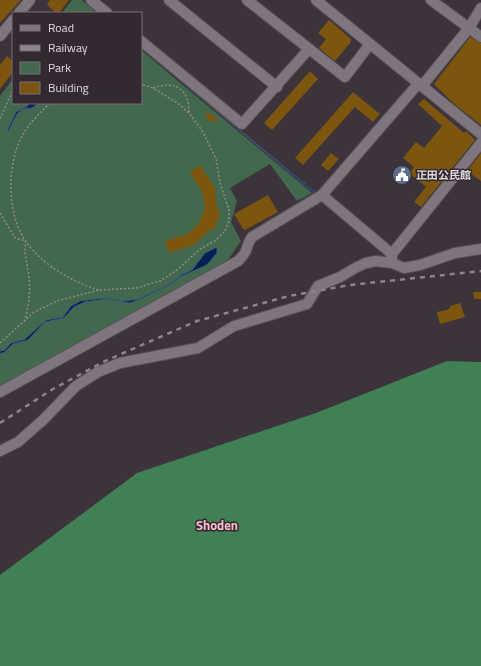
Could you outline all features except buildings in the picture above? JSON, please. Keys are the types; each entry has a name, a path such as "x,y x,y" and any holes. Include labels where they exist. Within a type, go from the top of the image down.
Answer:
{"street":[{"path":"20,12 30,0"},
{"path":"91,0 106,12"},
{"path":"169,0 277,87"},
{"path":"247,0 345,77 370,44"},
{"path":"316,0 481,134"},
{"path":"431,0 481,37"},
{"path":"0,392 238,261 247,253 249,241 252,237 322,195 469,28 481,8"},
{"path":"0,36 12,21"},
{"path":"142,42 242,124 277,87 309,49"},
{"path":"0,451 18,442 44,420 76,386 98,372 120,363 198,348 234,326 307,304 318,286 323,282 340,277 357,266 392,258 481,144"},
{"path":"322,195 404,268 420,265 455,253 481,249"}],"path":[{"path":"0,343 25,322 34,312 57,302 99,290 136,288 160,280 177,270 200,249 215,241 225,231 229,210 220,183 216,159 203,132 189,113 168,96 142,84"},
{"path":"153,88 169,84 174,85 183,91 189,103 189,113"},
{"path":"0,119 12,92"},
{"path":"48,104 22,135 16,150 11,176 14,209 26,241 45,262 56,270 99,290"},
{"path":"0,213 15,238 26,241"},
{"path":"25,322 30,293 24,252 26,241"}],"green space":[{"path":"72,0 82,0 96,12 63,12"},
{"path":"142,51 312,193 297,201 270,164 230,188 237,201 231,222 241,241 228,260 0,387 0,96 12,80 12,104 142,104"},
{"path":"447,361 481,362 481,666 0,666 0,575 137,473 316,413"}],"water":[{"path":"188,87 316,193 315,194"},
{"path":"28,104 38,104 32,108 23,109 17,114 8,132 7,131 16,112 28,106"},
{"path":"217,247 217,253 207,265 180,277 173,283 143,298 130,303 107,299 85,302 74,307 64,318 45,322 28,340 13,344 5,352 0,354 0,351 5,350 11,343 25,339 46,320 63,317 71,306 80,301 104,298 125,301 138,299 173,282 181,275 192,270 205,253"}],"railway":[{"path":"0,423 53,389 105,361 197,321 289,296 350,285 481,271"}],"place":[{"name":"正田公民館","path":"402,175"}],"district":[{"name":"Shoden","path":"217,525"}]}
